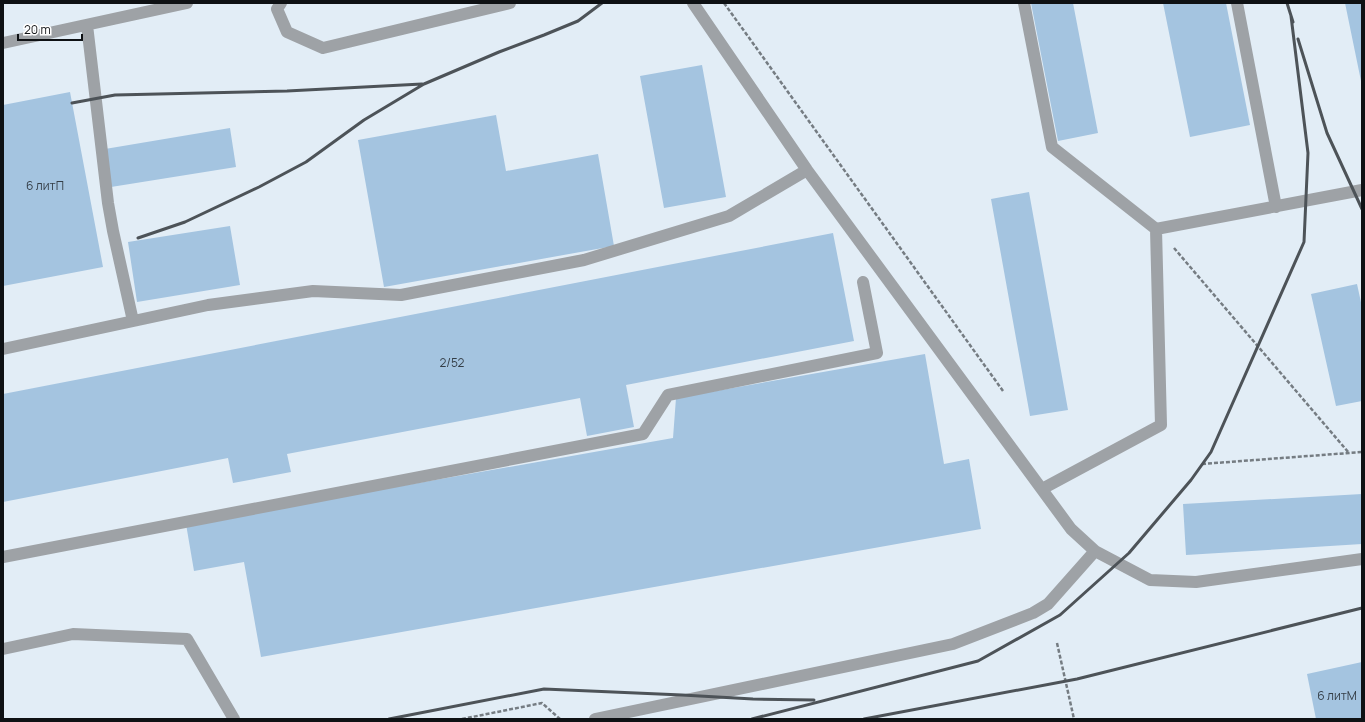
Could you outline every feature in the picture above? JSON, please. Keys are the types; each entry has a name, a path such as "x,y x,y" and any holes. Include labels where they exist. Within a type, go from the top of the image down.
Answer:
{"lane":[{"path":"3,43 187,3"},
{"path":"281,3 277,9 286,32 323,48 510,3"},
{"path":"693,3 807,170 1072,529 1095,551 1150,580 1196,582 1362,559"},
{"path":"1024,3 1052,147 1156,229 1362,190"},
{"path":"1237,3 1276,207"},
{"path":"87,25 108,203 133,321"},
{"path":"3,349 208,305 312,291 401,295 584,260 729,216 807,170"},
{"path":"1042,489 1161,425 1156,229"},
{"path":"3,557 643,434 668,395 877,353 863,282"},
{"path":"595,719 953,644 1033,613 1048,604 1095,551"},
{"path":"3,649 73,634 187,639 234,719"}],"path":[{"path":"724,3 1003,391"},
{"path":"1156,229 1187,263 1349,453"},
{"path":"1202,464 1362,452"},
{"path":"1057,643 1074,719"},
{"path":"462,719 542,703 560,719"}],"building":[{"path":"1031,3 1073,3 1098,133 1058,141"},
{"path":"1163,3 1226,3 1250,125 1190,137"},
{"path":"1345,3 1362,3 1362,81 1361,81"},
{"path":"702,65 726,197 664,208 640,76"},
{"path":"70,92 103,267 3,286 3,105"},
{"path":"496,115 506,171 598,154 614,246 384,287 358,140"},
{"path":"230,128 236,167 111,187 105,149"},
{"path":"1029,192 1068,410 1030,416 991,199"},
{"path":"230,226 240,285 137,302 128,242"},
{"path":"833,233 854,341 626,385 634,427 587,436 580,398 287,454 291,472 233,483 228,458 3,502 3,394"},
{"path":"1357,284 1362,307 1362,401 1336,406 1311,294"},
{"path":"925,354 944,464 969,459 981,529 261,657 244,562 194,571 186,524 673,438 676,398"},
{"path":"1362,494 1362,544 1186,555 1183,504"},
{"path":"1362,662 1362,719 1316,719 1307,674"}],"railway":[{"path":"138,238 185,222 259,187 306,162 364,120 424,84 499,52 578,21 602,3"},
{"path":"1287,3 1293,22"},
{"path":"752,719 978,661 1060,615 1129,553 1191,480 1211,452 1304,242 1308,153 1291,16"},
{"path":"1298,39 1327,133 1362,209"},
{"path":"72,103 115,95 287,91 422,84"},
{"path":"864,719 1077,679 1362,608"},
{"path":"389,719 544,689 753,699 814,700"}]}
